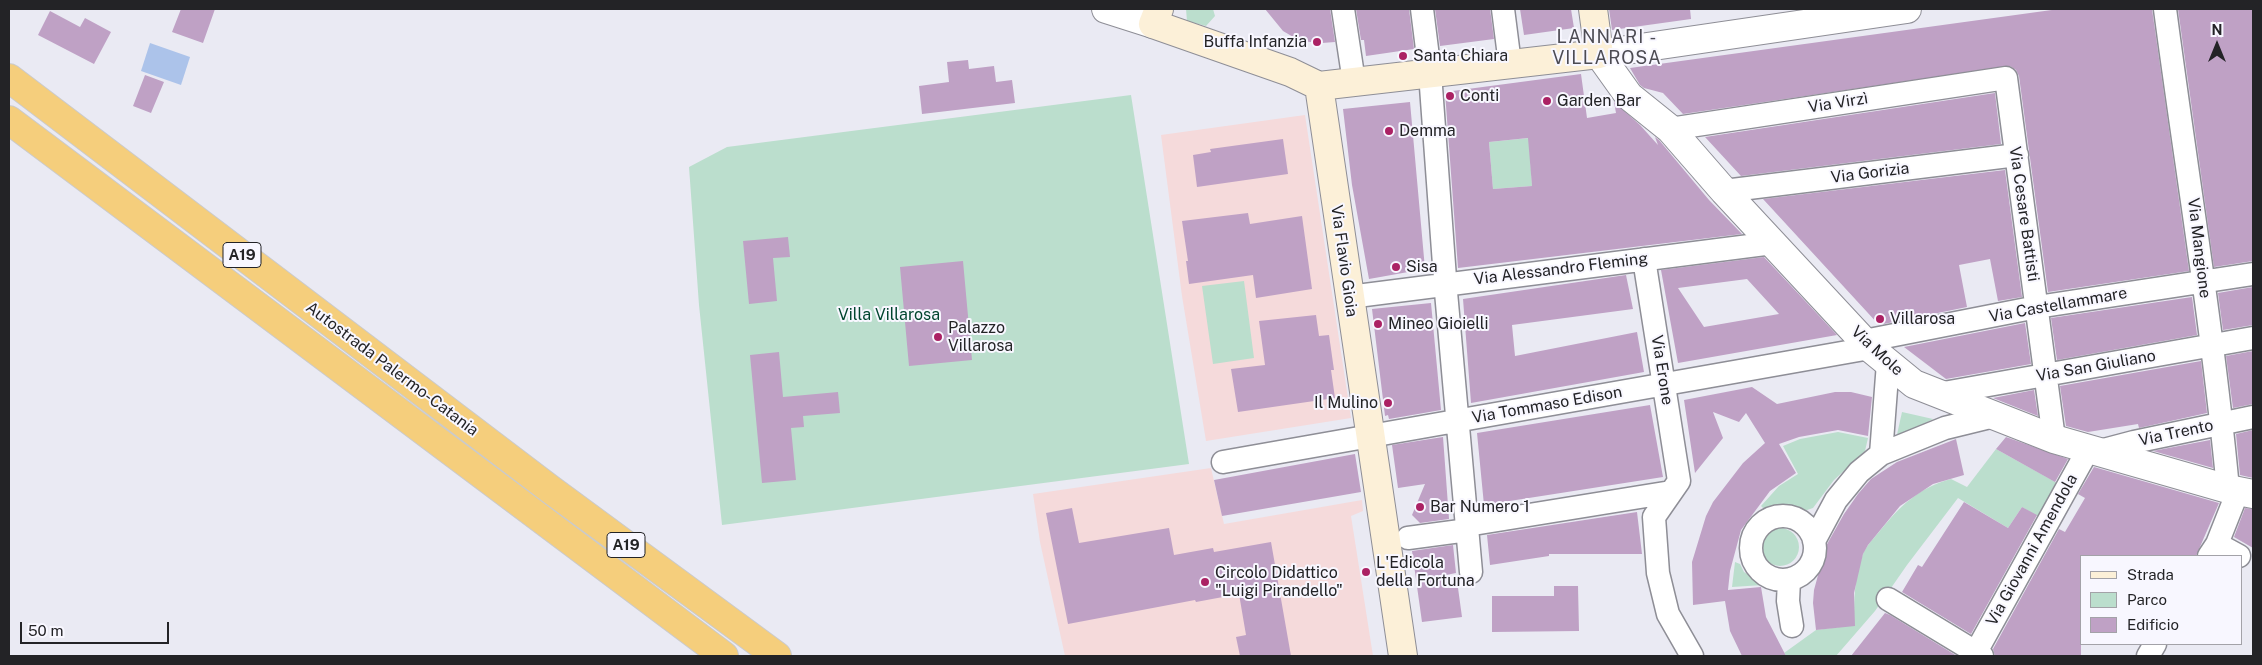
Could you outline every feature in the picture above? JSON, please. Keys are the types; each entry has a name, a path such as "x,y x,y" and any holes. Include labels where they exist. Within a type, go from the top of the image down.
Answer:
{"highway":[{"name":"Autostrada Palermo-Catania","path":"9,78 550,489 778,656"},
{"name":"Autostrada Palermo-Catania","path":"9,120 724,656"}],"main road":[{"path":"1156,16 1319,86 1599,54 1593,9"},
{"name":"Via Flavio Gioia","path":"1319,86 1348,297 1403,656"}],"street":[{"path":"1106,9 1156,16"},
{"path":"1343,9 1354,82"},
{"path":"1422,9 1430,73 1471,572"},
{"path":"1503,9 1510,64"},
{"path":"1599,54 1907,9"},
{"name":"Via Mangione","path":"2165,9 2222,423 2240,491"},
{"name":"Via Mole","path":"1599,54 1629,96 1670,129 1724,191 1874,351 1914,384 2054,439 2240,491"},
{"name":"Via Virzì","path":"1670,129 2006,78"},
{"name":"Via Cesare Battisti","path":"2006,78 2054,439"},
{"name":"Via Gorizia","path":"1724,191 2017,156"},
{"name":"Via Alessandro Fleming","path":"1348,297 1773,243"},
{"name":"Via Erone","path":"1644,259 1664,384 1675,487"},
{"name":"Via Castellammare","path":"1874,351 2037,307 2253,274"},
{"name":"Via San Giuliano","path":"1938,394 2253,338"},
{"path":"1874,351 1881,454"},
{"name":"Via Tommaso Edison","path":"1223,462 1664,384 1874,351"},
{"path":"1814,541 1836,500 1860,472 1881,454 1945,428 1994,416"},
{"name":"Via Trento","path":"2095,450 2253,417"},
{"name":"Via Giovanni Amendola","path":"1979,654 2095,450"},
{"path":"1408,538 1675,487"},
{"path":"1675,487 1654,517 1658,573 1668,614 1692,656"},
{"path":"2232,555 2213,550 2240,491"},
{"path":"1782,516 1793,518 1806,527 1814,541 1815,551 1812,561 1806,570 1789,580 1769,577 1760,572 1754,564 1751,554 1754,532 1761,524 1771,518 1782,516"},
{"path":"1789,580 1788,601 1792,626"},
{"path":"1888,599 1979,654"},
{"path":"2148,656 2154,645"}],"shaded area":[{"path":"1305,115 1351,418 1206,441 1182,296 1161,135"},
{"name":"Circolo Didattico \"Luigi Pirandello\"","path":"1211,468 1224,524 1362,500 1363,511 1351,516 1373,656 1065,656 1040,542 1033,494"}],"green space":[{"path":"1186,9 1213,9 1215,16 1206,26 1187,21"},
{"name":"Villa Villarosa","path":"1131,95 1189,464 722,525 699,305 689,167 727,147"},
{"path":"1529,138 1532,186 1493,189 1489,142"},
{"path":"1244,281 1254,358 1213,364 1202,286"},
{"path":"1902,412 1933,419 1896,439"},
{"path":"1838,432 1868,438 1865,451 1834,480 1813,508 1804,511 1787,505 1763,508 1761,506 1779,486 1798,474 1783,446 1800,439"},
{"path":"1996,449 2059,484 2040,518 2022,507 2008,528 1958,498 1875,611 1836,656 1786,656 1784,653 1816,630 1854,625 1856,580 1863,554 1870,542 1902,506 1929,487 1951,479 1967,487"},
{"path":"1780,528 1793,534 1799,547 1793,560 1780,566 1767,560 1761,547 1767,534"},
{"path":"1735,562 1740,564 1744,572 1763,585 1732,587"}],"water":[{"path":"150,43 190,57 181,85 141,71"}],"building":[{"path":"181,9 215,9 203,43 172,32"},
{"path":"1265,9 1330,9 1335,42 1300,41 1283,31"},
{"path":"1356,9 1409,9 1414,49 1366,56 1364,40 1361,40"},
{"path":"1435,9 1490,9 1494,39 1440,46"},
{"path":"1520,9 1571,9 1574,28 1524,35"},
{"path":"1609,9 1690,9 1691,19 1612,30"},
{"path":"2059,9 2152,9 2189,271 2048,292 2019,76 2016,70 2010,66 1683,114 1663,93 1644,88 1640,85 1630,68"},
{"path":"2178,9 2253,9 2253,261 2214,267"},
{"path":"50,11 80,27 85,18 111,32 94,64 38,35"},
{"path":"968,60 969,69 994,66 996,82 1012,80 1015,103 922,114 919,86 949,82 947,62"},
{"path":"1581,74 1587,118 1616,113 1614,102 1640,125 1658,145 1655,137 1659,140 1709,200 1742,234 1458,268 1445,92","holes":["1528,138 1532,186 1493,189 1489,142"]},
{"path":"145,75 164,82 151,113 133,106"},
{"path":"1995,93 2001,144 1741,176 1705,137"},
{"path":"1410,102 1425,269 1369,279 1352,185 1343,109"},
{"path":"1283,139 1288,174 1197,187 1193,155 1211,152 1210,149"},
{"path":"2005,170 2022,297 1998,301 1990,259 1959,265 1967,307 1879,325 1763,199"},
{"path":"1248,213 1250,224 1302,216 1312,289 1256,298 1253,275 1189,284 1186,261 1188,261 1182,221"},
{"path":"788,237 790,257 773,258 777,301 749,304 743,241"},
{"path":"1764,257 1837,335 1678,363 1661,270","holes":["1747,279 1779,314 1704,327 1678,288"]},
{"name":"Palazzo Villarosa","path":"963,261 972,360 909,366 900,267"},
{"path":"1626,275 1633,309 1512,325 1515,356 1637,332 1644,372 1471,403 1463,299"},
{"path":"2253,287 2253,325 2223,330 2218,293"},
{"path":"2192,297 2197,335 2057,360 2051,318"},
{"path":"1431,303 1441,410 1389,419 1388,415 1385,416 1372,309"},
{"path":"1316,315 1319,336 1329,335 1334,370 1331,370 1335,398 1238,412 1231,369 1265,365 1259,321"},
{"path":"2025,323 2031,364 1946,379 1904,347"},
{"path":"2253,351 2253,404 2233,408 2226,356"},
{"path":"779,352 783,397 838,392 840,413 803,416 804,427 791,428 796,480 762,483 750,355"},
{"path":"2201,361 2207,413 2139,428 2138,424 2088,432 2066,426 2060,386"},
{"path":"1752,387 1777,404 1835,392 1851,392 1872,397 1868,436 1838,430 1799,437 1779,444 1796,473 1770,491 1741,530 1730,571 1728,590 1761,587 1766,617 1786,656 1742,656 1730,631 1725,601 1693,605 1692,562 1706,516 1713,502 1743,463 1765,443 1746,413 1739,422 1713,412 1723,438 1695,473 1684,400"},
{"path":"2034,390 2038,416 1993,398"},
{"path":"1650,405 1663,477 1484,505 1477,433"},
{"path":"2253,430 2253,478 2240,475 2236,434"},
{"path":"1443,437 1449,519 1420,523 1412,515 1425,484 1398,488 1392,445"},
{"path":"2006,437 2068,459 2055,482 1996,449"},
{"path":"1956,439 1964,475 1933,484 1900,506 1868,545 1863,554 1854,593 1855,626 1816,630 1813,603 1814,590 1826,546 1858,494 1871,479 1897,462"},
{"path":"2210,440 2213,468 2153,451"},
{"path":"1355,454 1361,492 1222,516 1214,480"},
{"path":"2094,467 2219,503 2196,555 2080,555 2081,656 1995,656 1993,649 2059,529 2065,532 2085,498 2078,494"},
{"path":"1964,502 2008,528 2022,507 2037,515 1971,634 1902,592 1918,565 1922,567"},
{"path":"1072,508 1079,543 1169,528 1174,555 1213,548 1214,552 1271,542 1291,656 1240,656 1236,637 1246,635 1239,594 1196,602 1195,600 1068,624 1046,513"},
{"path":"2245,508 2253,509 2253,548 2234,537"},
{"path":"1637,512 1642,554 1549,554 1549,556 1490,565 1487,535"},
{"path":"1453,545 1456,573 1446,575 1447,588 1458,588 1462,617 1422,622 1412,551"},
{"path":"1554,586 1578,586 1579,631 1492,632 1492,596 1554,596"},
{"path":"1885,613 1890,615 1957,656 1851,656"}],"place":[{"name":"Buffa Infanzia","path":"1317,42"},
{"name":"Santa Chiara","path":"1403,56"},
{"name":"Conti","path":"1450,96"},
{"name":"Garden Bar","path":"1547,101"},
{"name":"Demma","path":"1389,131"},
{"name":"Sisa","path":"1396,267"},
{"name":"Villarosa","path":"1880,319"},
{"name":"Mineo Gioielli","path":"1378,324"},
{"name":"Palazzo Villarosa","path":"938,337"},
{"name":"Il Mulino","path":"1388,403"},
{"name":"Bar Numero 1","path":"1420,507"},
{"name":"L'Edicola della Fortuna","path":"1366,572"},
{"name":"Circolo Didattico \"Luigi Pirandello\"","path":"1205,582"}],"district":[{"name":"LANNARI - VILLAROSA","path":"1607,47"}]}
